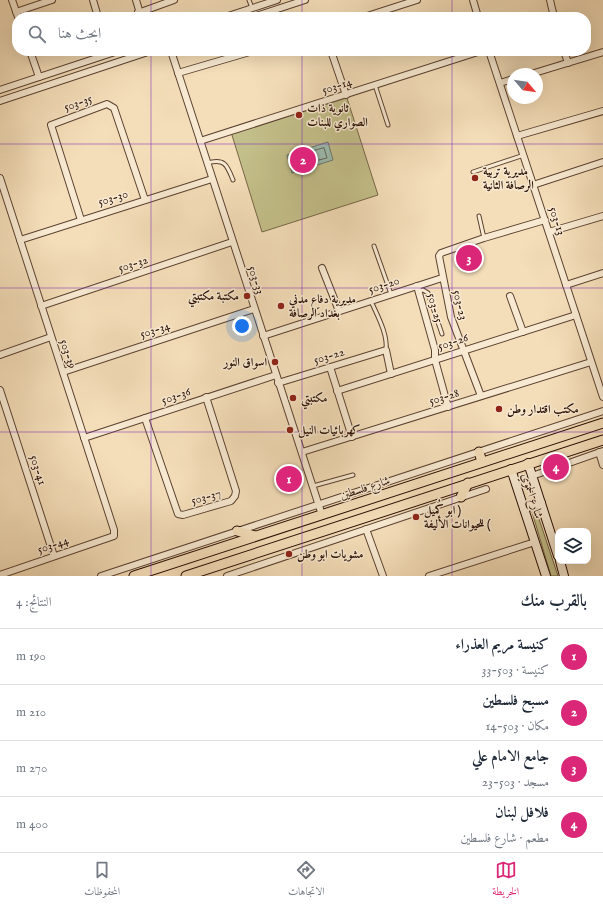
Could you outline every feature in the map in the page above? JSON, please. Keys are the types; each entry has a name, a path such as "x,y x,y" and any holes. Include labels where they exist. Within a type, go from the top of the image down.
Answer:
{"main road":[{"name":"شارع فلسطين","path":"134,576 603,423"},
{"path":"186,576 528,463 603,440"},
{"path":"479,452 482,462"},
{"path":"461,497 468,483"},
{"path":"237,531 255,536"}],"street":[{"path":"12,0 16,12"},
{"path":"24,12 52,0"},
{"path":"93,0 97,12"},
{"path":"136,0 139,8 138,12"},
{"path":"144,12 174,0"},
{"path":"240,12 277,0"},
{"path":"268,12 305,0"},
{"path":"380,12 417,0"},
{"path":"473,0 477,12"},
{"path":"550,0 553,12"},
{"path":"591,56 603,52"},
{"path":"31,56 39,77"},
{"path":"0,90 103,56"},
{"path":"0,100 136,56"},
{"name":"503-33","path":"173,56 322,515"},
{"path":"178,73 235,56"},
{"path":"333,56 346,95"},
{"name":"503-14","path":"200,140 375,86 466,56"},
{"name":"503-13","path":"491,56 603,397"},
{"path":"566,56 568,63"},
{"path":"543,70 590,56"},
{"path":"500,83 507,81"},
{"name":"503-35","path":"81,220 51,125 107,104 114,108 145,200"},
{"path":"517,136 603,111"},
{"path":"533,185 603,162"},
{"name":"503-39","path":"0,178 114,530 114,536"},
{"name":"503-30","path":"20,240 212,179"},
{"path":"549,232 603,216"},
{"path":"484,238 545,220"},
{"name":"503-23","path":"481,396 451,317 439,263 441,253 484,238"},
{"name":"503-32","path":"41,306 232,242"},
{"path":"322,268 339,312"},
{"path":"566,285 603,273"},
{"name":"503-20","path":"263,336 391,294 418,288 442,278"},
{"name":"503-25","path":"418,288 435,350 435,360 448,407"},
{"path":"510,296 523,332"},
{"name":"503-34","path":"63,372 254,309"},
{"name":"503-26","path":"337,391 576,315"},
{"path":"0,355 51,337"},
{"path":"386,350 391,374"},
{"name":"503-22","path":"278,383 386,350"},
{"name":"503-28","path":"302,452 591,362"},
{"path":"330,367 352,437"},
{"name":"503-36","path":"84,438 276,375"},
{"name":"503-41","path":"0,390 54,556"},
{"name":"503-37","path":"145,418 178,514 231,501 235,496 236,491 206,397"},
{"path":"100,576 603,411"},
{"path":"532,476 601,452 603,464"},
{"name":"شارع الحموي","path":"528,463 555,547"},
{"name":"شارع الحموي","path":"511,469 546,576"},
{"path":"230,576 486,489"},
{"path":"524,508 541,504"},
{"path":"366,529 383,576"},
{"name":"503-44","path":"0,575 114,536"},
{"path":"429,576 535,542"},
{"path":"561,564 564,576"}],"lane":[{"path":"249,0 252,8"},
{"path":"375,86 388,125"},
{"path":"473,172 524,155"},
{"path":"207,163 217,161 222,162 228,167 233,180"},
{"path":"479,216 484,238"},
{"path":"374,246 391,294"},
{"path":"418,288 428,293 442,334"},
{"path":"371,301 387,345 386,350"},
{"path":"313,486 353,475"}],"shaded area":[{"path":"346,95 378,195 262,232 231,132"},
{"path":"532,512 537,513 558,576 551,576"}],"water":[{"path":"328,142 333,160 292,173 287,155"}],"place":[{"name":"ثانوية ذات الصواري للبنات","path":"299,115"},
{"name":"مسبح فلسطين","path":"303,160"},
{"name":"مديرية تربية الرصافة الثانية","path":"475,178"},
{"name":"جامع الامام علي","path":"469,258"},
{"name":"مكتبة مكتبتي","path":"247,296"},
{"name":"مديرية دفاع مدني بغداد الرصافة","path":"281,306"},
{"name":"اسواق النور","path":"275,362"},
{"name":"مكتبتي","path":"293,398"},
{"name":"مكتب اقتدار وطن","path":"499,409"},
{"name":"كهربائيات النيل","path":"290,430"},
{"name":"فلافل لبنان","path":"556,467"},
{"name":"كنيسة مريم العذراء","path":"289,479"},
{"name":"ابو كُميل ) للحيوانات الأليفة (","path":"416,517"},
{"name":"مشويات ابو وطن","path":"289,554"}]}
